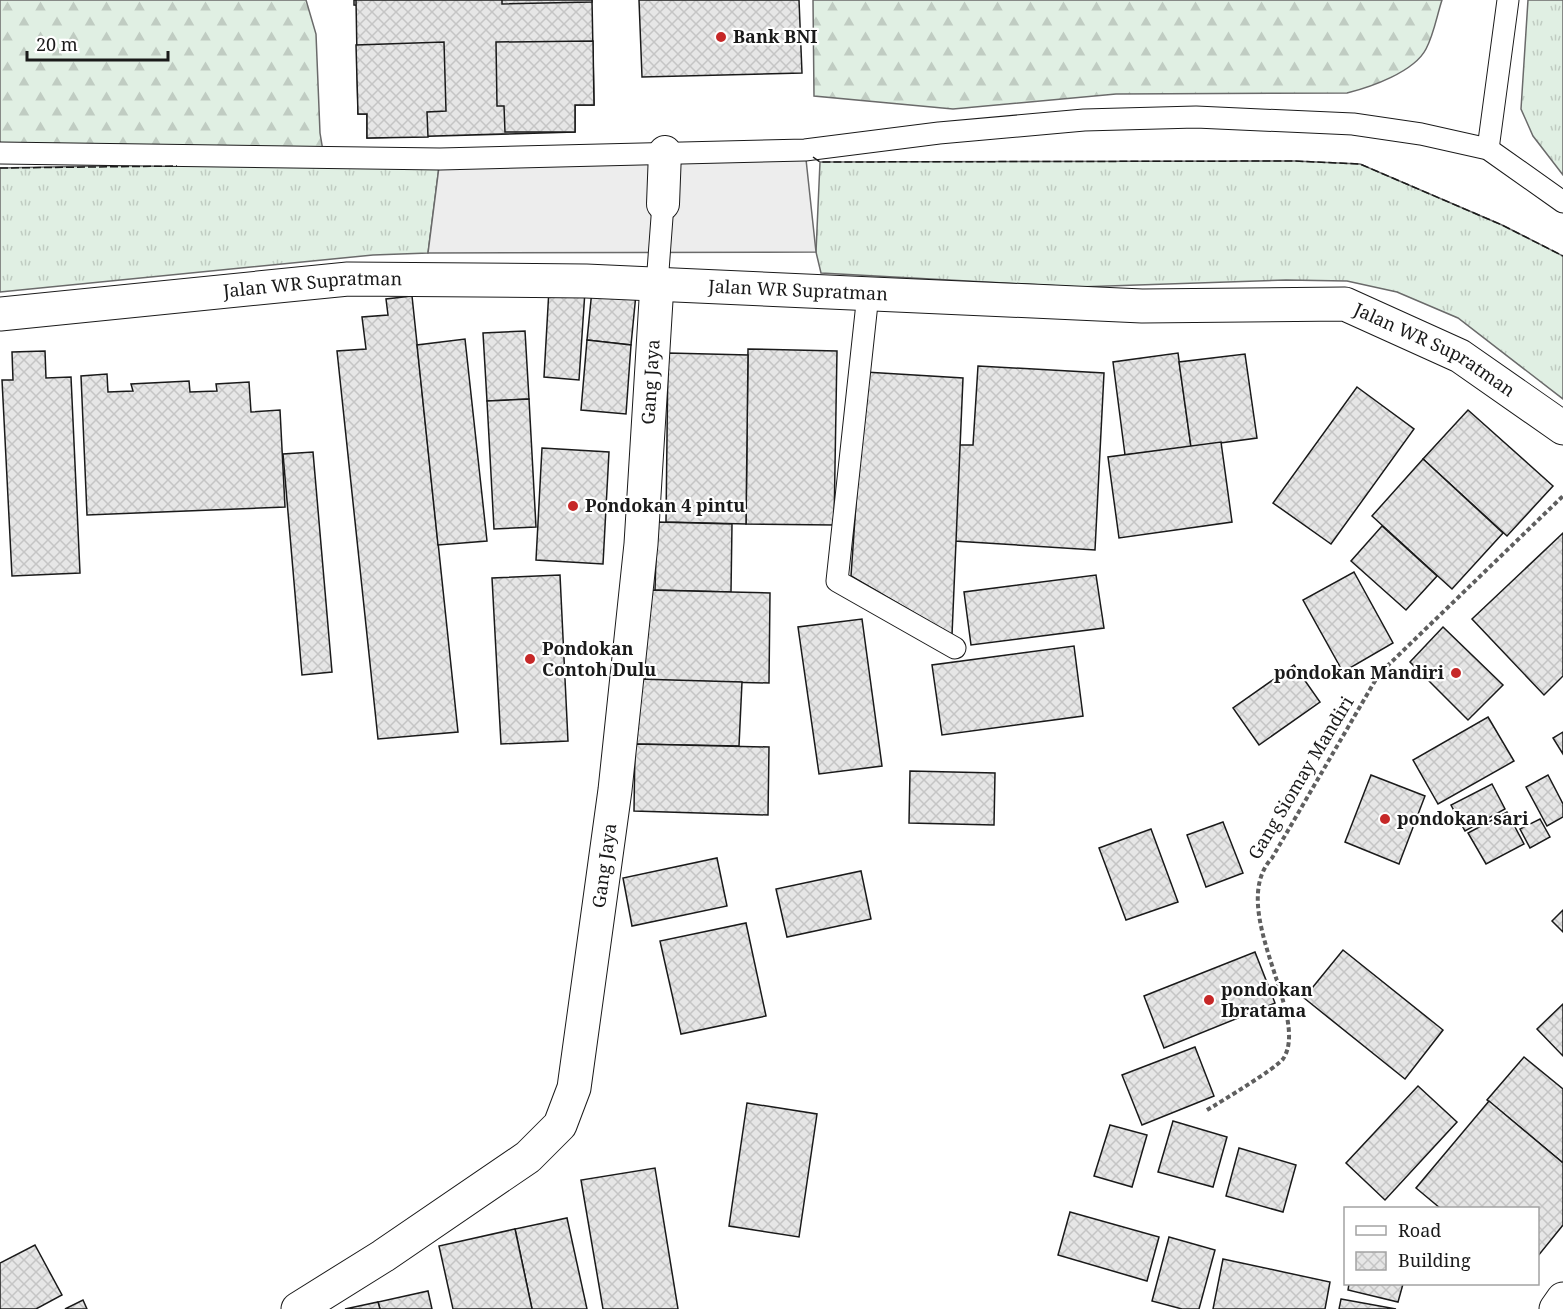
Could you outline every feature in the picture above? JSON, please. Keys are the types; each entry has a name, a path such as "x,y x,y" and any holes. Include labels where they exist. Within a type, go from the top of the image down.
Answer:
{"main road":[{"name":"Jalan WR Supratman","path":"0,314 348,279 657,284 1143,306 1345,304 1460,356 1563,428"},
{"name":"Gang Jaya","path":"298,1309 383,1256 528,1156 560,1125 574,1088 615,790 640,555 657,284"},
{"path":"1556,1309 1563,1299"}],"street":[{"path":"663,204 665,152"}],"lane":[{"path":"1488,149 1508,0"},
{"path":"0,153 440,159 805,150 1084,120 1196,117 1353,124 1420,134 1488,149 1563,202"},
{"path":"657,284 663,204"},
{"path":"868,294 837,581 955,648"}],"path":[{"name":"Gang Siomay Mandiri","path":"1207,1110 1282,1061 1290,1045 1281,997 1258,914 1261,870 1272,858 1379,674 1563,496"}],"green space":[{"path":"0,0 306,0 316,34 320,133 324,157 0,153"},
{"path":"813,0 1442,0 1426,49 1412,65 1368,87 1347,93 1116,94 953,109 814,96"},
{"path":"1528,0 1563,0 1563,175 1533,136 1521,109"},
{"path":"440,159 428,253 373,255 0,292 0,168"},
{"path":"1295,161 1360,164 1502,225 1563,256 1563,399 1458,318 1397,292 1347,281 1286,280 1078,287 821,273 816,252 820,162"}],"shaded area":[{"path":"805,150 816,252 428,253 440,159"}],"building":[{"path":"354,0 450,0 449,9 354,5"},
{"path":"356,0 592,0 594,105 575,105 575,132 367,138 367,114 358,114"},
{"path":"502,0 592,0 592,2 502,4"},
{"name":"Bank BNI","path":"639,0 799,0 802,73 642,77"},
{"path":"593,41 594,105 575,105 575,132 505,132 504,106 497,106 496,42"},
{"path":"444,42 446,111 427,112 428,137 367,138 367,114 358,114 356,45"},
{"path":"549,289 585,291 579,380 544,377"},
{"path":"592,290 636,294 631,345 587,340"},
{"path":"412,296 458,732 378,739 337,351 366,349 362,317 388,315 386,299"},
{"path":"525,331 529,399 487,401 483,333"},
{"path":"465,339 487,541 438,545 417,345"},
{"path":"587,340 631,345 626,414 581,410"},
{"path":"748,349 837,351 834,525 746,524"},
{"path":"45,351 46,378 71,377 80,573 12,576 2,380 13,380 12,352"},
{"path":"668,353 748,355 746,524 666,522"},
{"path":"1178,353 1191,447 1125,455 1113,362"},
{"path":"1245,354 1257,438 1191,447 1179,362"},
{"path":"978,366 1104,373 1095,550 954,541 959,445 973,445"},
{"path":"865,372 963,378 952,635 851,576"},
{"path":"107,374 108,392 133,391 131,384 189,381 190,392 217,391 216,384 249,382 251,412 280,410 285,507 87,515 81,376"},
{"path":"1357,387 1414,429 1331,544 1273,503"},
{"path":"529,399 536,527 494,529 487,401"},
{"path":"1468,410 1553,486 1507,536 1423,459"},
{"path":"1221,442 1232,522 1119,538 1108,457"},
{"name":"Pondokan 4 pintu","path":"542,448 609,452 603,564 536,560"},
{"path":"313,452 332,672 302,675 283,454"},
{"path":"1423,459 1503,533 1452,589 1372,516"},
{"path":"657,522 732,524 731,592 655,590"},
{"path":"1382,526 1437,576 1406,610 1351,561"},
{"path":"1563,533 1563,676 1544,695 1472,619"},
{"path":"1354,572 1393,643 1343,672 1303,600"},
{"name":"Pondokan Contoh Dulu","path":"560,575 568,741 501,744 492,578"},
{"path":"1096,575 1104,628 971,645 964,592"},
{"path":"646,590 770,593 769,683 645,680"},
{"path":"862,619 882,766 819,774 798,627"},
{"name":"pondokan Mandiri","path":"1443,627 1503,685 1468,720 1410,662"},
{"path":"1074,646 1083,716 942,735 932,665"},
{"path":"1294,665 1320,702 1259,745 1233,708"},
{"path":"637,679 742,682 739,746 635,744"},
{"path":"1488,717 1514,761 1438,804 1413,760"},
{"path":"1563,732 1563,754 1553,738"},
{"path":"635,744 769,747 768,815 634,811"},
{"path":"910,771 995,773 994,825 909,823"},
{"name":"pondokan sari","path":"1371,775 1425,796 1399,864 1345,842"},
{"path":"1548,775 1563,804 1563,817 1547,826 1526,787"},
{"path":"1492,784 1505,809 1465,831 1451,805"},
{"path":"1507,812 1524,844 1486,864 1468,833"},
{"path":"1540,819 1550,837 1530,848 1520,829"},
{"path":"1223,822 1243,873 1206,887 1187,835"},
{"path":"1151,829 1178,902 1126,920 1099,848"},
{"path":"717,858 727,906 632,926 623,878"},
{"path":"861,871 871,919 787,937 776,889"},
{"path":"1563,910 1563,932 1552,921"},
{"path":"746,923 766,1016 681,1034 660,941"},
{"path":"1343,950 1443,1030 1405,1079 1304,998"},
{"name":"pondokan Ibratama","path":"1255,952 1275,1003 1164,1048 1144,996"},
{"path":"1563,1004 1563,1056 1537,1029"},
{"path":"1195,1047 1214,1096 1142,1125 1122,1075"},
{"path":"1524,1057 1563,1089 1563,1163 1487,1100"},
{"path":"1418,1086 1457,1122 1385,1200 1346,1163"},
{"path":"1489,1101 1563,1163 1563,1225 1539,1255 1539,1207 1439,1207 1416,1188"},
{"path":"747,1103 817,1114 799,1237 729,1226"},
{"path":"1173,1121 1227,1137 1213,1187 1158,1172"},
{"path":"1110,1125 1147,1135 1132,1187 1094,1176"},
{"path":"1239,1148 1296,1165 1283,1212 1226,1196"},
{"path":"655,1168 678,1309 603,1309 581,1180"},
{"path":"1070,1212 1159,1237 1147,1281 1058,1255"},
{"path":"567,1218 587,1309 532,1309 515,1229"},
{"path":"515,1229 532,1309 453,1309 439,1246"},
{"path":"1169,1237 1215,1250 1199,1309 1182,1309 1152,1301"},
{"path":"35,1245 62,1295 36,1309 0,1309 0,1263"},
{"path":"1223,1259 1330,1282 1325,1309 1213,1309"},
{"path":"1349,1285 1403,1285 1398,1302 1348,1290"},
{"path":"428,1291 432,1309 380,1309 378,1302"},
{"path":"1341,1299 1396,1309 1339,1309"},
{"path":"83,1300 87,1309 65,1309"},
{"path":"378,1302 380,1309 345,1309"}],"fence":[{"path":"813,157 820,162 1295,161 1360,164 1502,225 1563,256"},
{"path":"0,168 177,166"}],"place":[{"name":"Bank BNI","path":"721,37"},
{"name":"Pondokan 4 pintu","path":"573,506"},
{"name":"Pondokan Contoh Dulu","path":"530,659"},
{"name":"pondokan Mandiri","path":"1456,673"},
{"name":"pondokan sari","path":"1385,819"},
{"name":"pondokan Ibratama","path":"1209,1000"}]}
